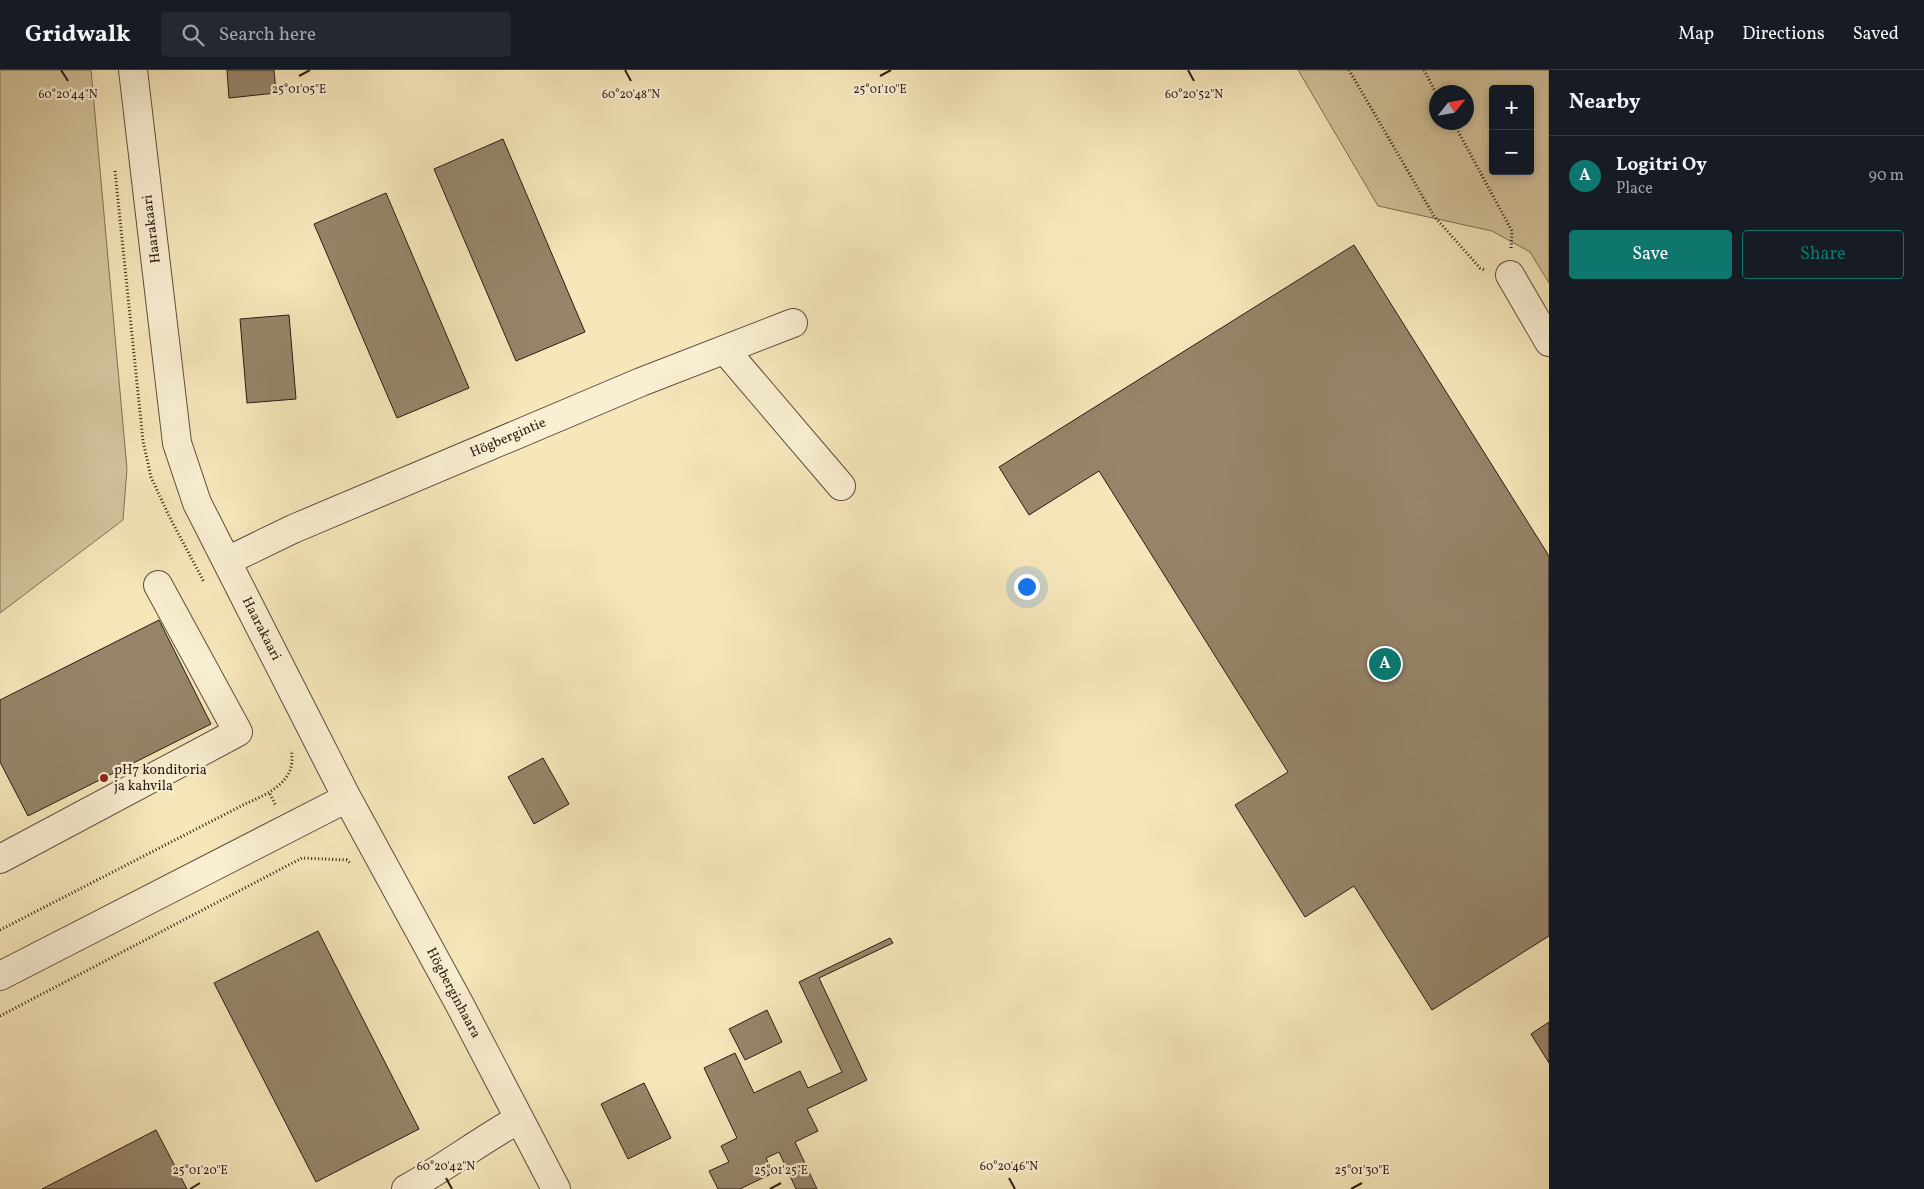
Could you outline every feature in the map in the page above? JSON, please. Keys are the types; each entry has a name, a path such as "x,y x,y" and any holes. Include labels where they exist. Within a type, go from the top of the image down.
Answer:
{"street":[{"name":"Haarakaari","path":"133,70 177,443 197,503 347,798"},
{"path":"1510,275 1549,342"},
{"name":"Högbergintie","path":"227,561 293,529 641,382 793,324"},
{"path":"724,350 841,486"},
{"path":"0,859 238,732 158,585"},
{"path":"0,976 347,798"},
{"name":"Högberginhaara","path":"347,798 460,1005 556,1189"},
{"path":"406,1189 432,1175 497,1131 519,1119"}],"path":[{"path":"1349,70 1434,216 1480,268 1510,275 1512,231 1457,130"},
{"path":"1424,70 1432,85"},
{"path":"0,1016 302,858 347,860 352,866"}],"shaded area":[{"path":"0,70 91,70 127,469 123,520 0,613"},
{"path":"1298,70 1549,70 1549,283 1530,252 1492,231 1378,206"}],"building":[{"path":"227,70 274,70 276,93 229,98"},
{"path":"503,139 585,332 516,361 434,169"},
{"path":"386,193 469,388 397,418 314,224"},
{"path":"1354,245 1549,556 1549,936 1432,1010 1354,886 1305,917 1235,805 1288,772 1099,471 1029,515 999,467"},
{"path":"289,315 296,399 247,403 240,319"},
{"path":"159,620 211,724 28,816 0,762 0,700"},
{"path":"543,758 569,804 534,824 508,777"},
{"path":"318,931 419,1129 316,1182 214,983"},
{"path":"890,938 893,943 819,978 867,1080 807,1109 818,1131 795,1142 817,1189 796,1189 779,1152 766,1158 773,1173 740,1189 718,1189 709,1171 729,1162 721,1146 737,1138 704,1068 735,1053 754,1093 800,1071 808,1088 842,1072 799,982"},
{"path":"767,1010 782,1042 745,1060 729,1029"},
{"path":"1549,1022 1549,1063 1531,1034"},
{"path":"644,1083 671,1138 628,1159 601,1104"},
{"path":"156,1130 187,1189 42,1189"}],"place":[{"name":"Logitri Oy","path":"1385,664"},
{"name":"pH7 konditoria ja kahvila","path":"104,778"}]}
